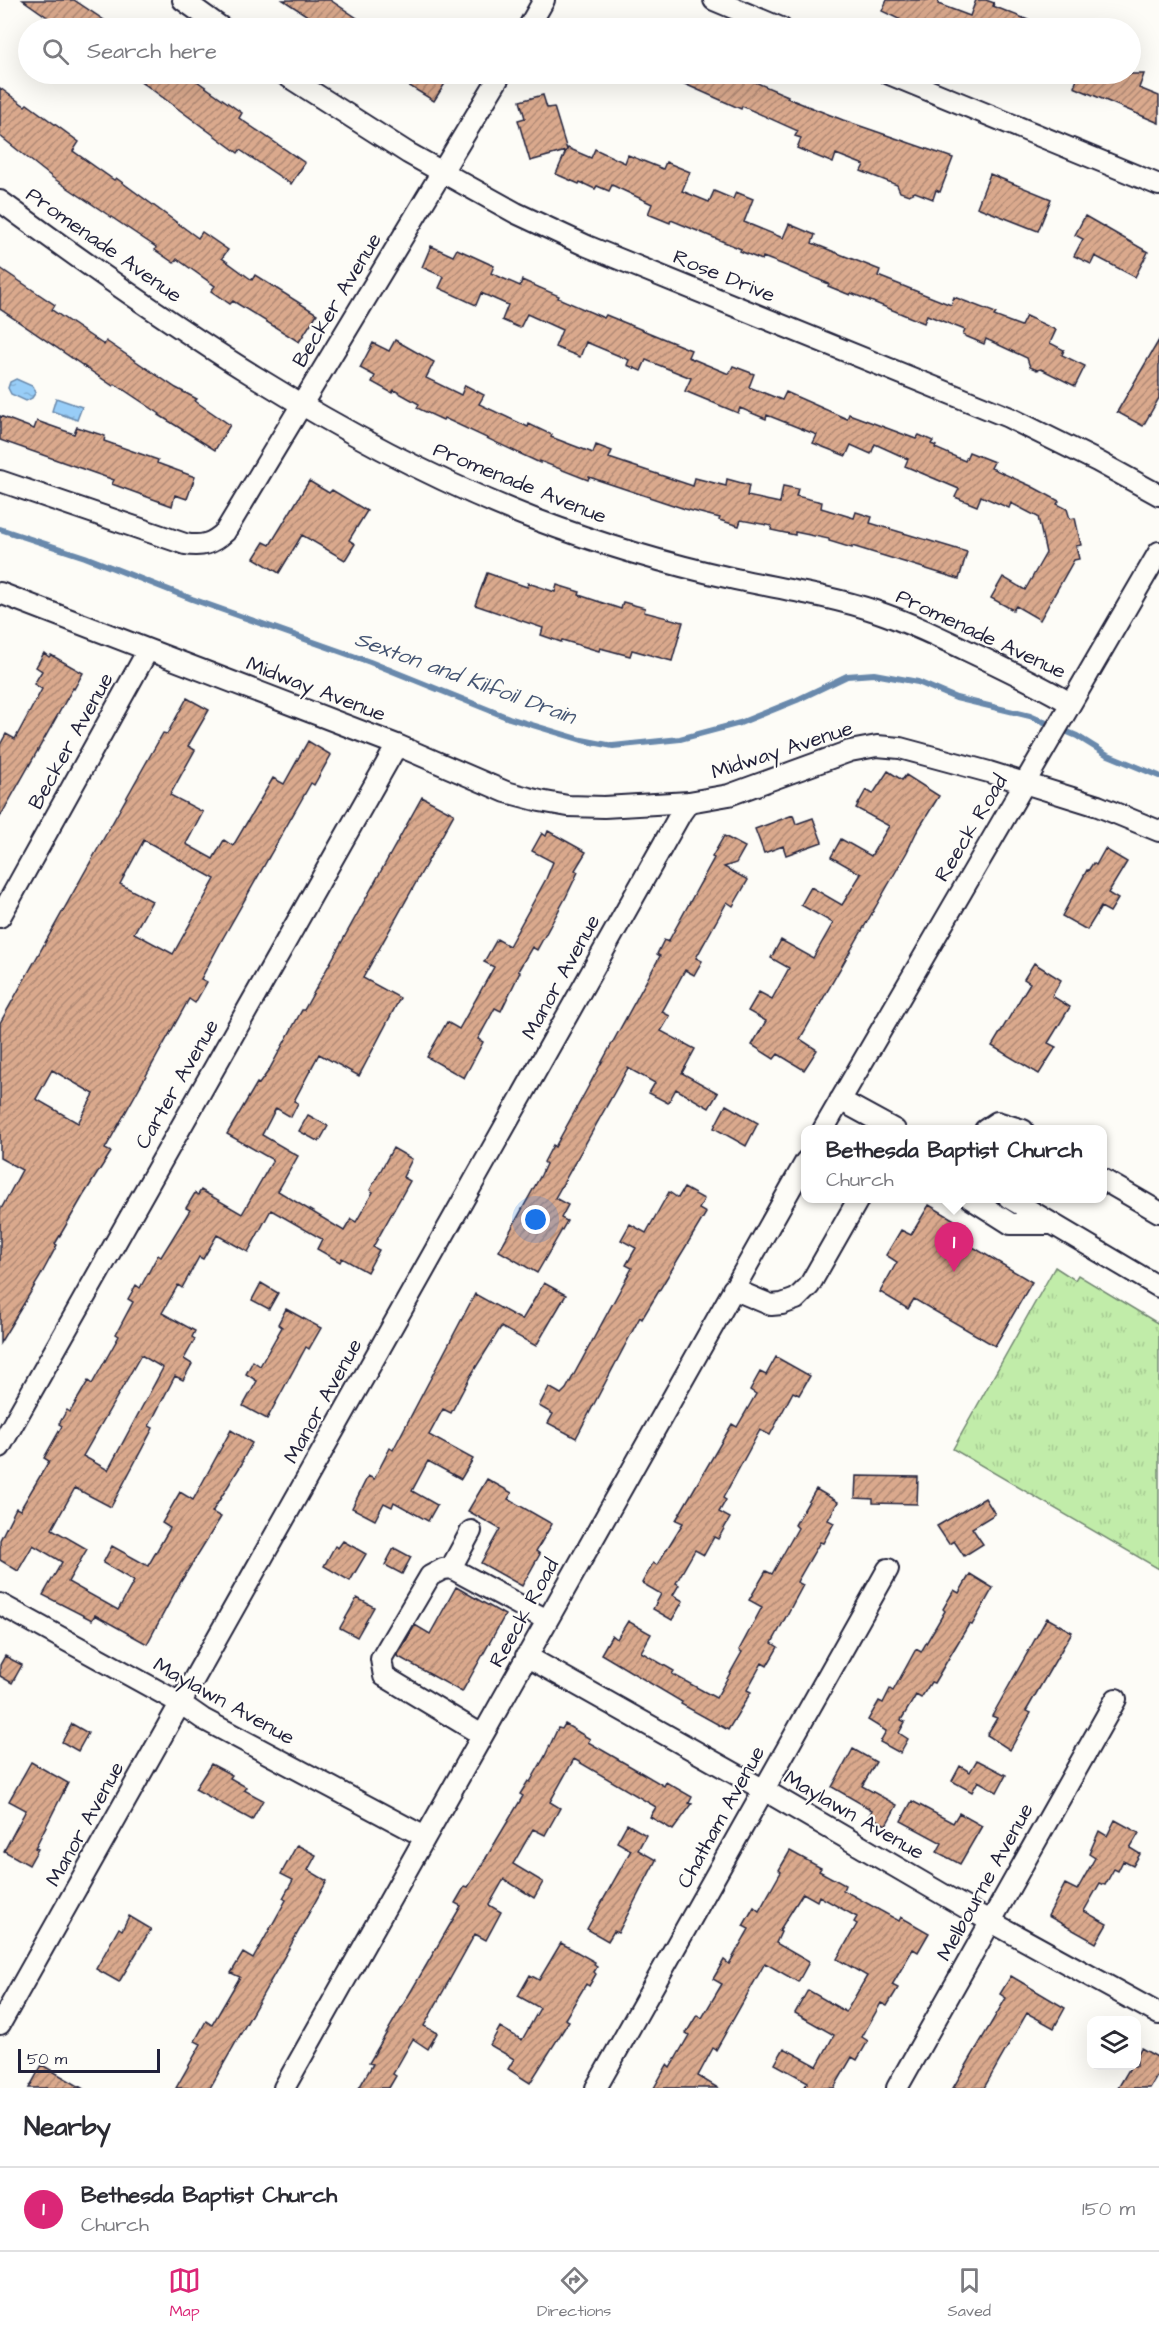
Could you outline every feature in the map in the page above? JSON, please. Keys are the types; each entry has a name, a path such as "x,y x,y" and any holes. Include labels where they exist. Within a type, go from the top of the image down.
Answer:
{"street":[{"path":"183,0 208,18"},
{"path":"534,18 544,0"},
{"path":"714,0 757,18"},
{"name":"Rose Drive","path":"300,84 398,147 516,213 587,246 1008,417 1097,460 1159,495"},
{"name":"Becker Avenue","path":"0,481 185,544 198,546 214,541 225,532 495,84"},
{"path":"913,84 1159,185"},
{"name":"Promenade Avenue","path":"0,201 174,324 253,375 423,470 535,519 601,543 667,562 831,598 928,631 1047,689 1068,707"},
{"name":"Reeck Road","path":"826,1125 1159,552"},
{"name":"Midway Avenue","path":"0,593 397,745 506,792 540,801 568,806 604,807 689,802 729,795 850,751 877,746 900,748 989,772 1098,806 1159,831"},
{"name":"Becker Avenue","path":"0,917 148,650"},
{"name":"Carter Avenue","path":"0,1447 397,745"},
{"name":"Manor Avenue","path":"0,2024 675,823 689,802"},
{"path":"840,1100 886,1125"},
{"path":"992,1125 997,1122 1007,1125"},
{"name":"Reeck Road","path":"284,2088 801,1170"},
{"path":"1107,1182 1159,1212"},
{"path":"733,1290 771,1305 796,1299 809,1286 856,1203"},
{"path":"978,1203 1011,1224 1052,1224"},
{"path":"1017,1203 1159,1287"},
{"path":"451,1568 471,1532"},
{"path":"482,1735 388,1679 381,1668 381,1659 430,1576 443,1569 451,1568 547,1620"},
{"name":"Chatham Avenue","path":"596,2088 888,1569"},
{"name":"Maylawn Avenue","path":"0,1604 180,1703 203,1719 424,1837"},
{"name":"Maylawn Avenue","path":"526,1656 764,1790 990,1922 1159,2014"},
{"name":"Melbourne Avenue","path":"897,2088 1116,1699"}],"green space":[{"path":"1055,1267 1075,1280 1078,1275 1159,1324 1159,1569 953,1449"}],"water":[{"path":"16,379 32,386 36,392 32,398 26,401 11,394 8,388 10,382"},
{"path":"56,398 82,407 77,420 52,411"}],"building":[{"path":"23,0 74,0 101,18 49,18"},
{"path":"283,0 330,0 357,18 311,18"},
{"path":"887,0 939,0 938,4 970,16 976,0 986,0 994,3 993,6 1023,18 896,18 882,11"},
{"path":"145,84 201,84 242,113 239,118 305,163 291,184 240,150 238,153"},
{"path":"406,84 445,84 434,101"},
{"path":"685,84 760,84 788,96 787,98 843,120 953,158 940,192 936,190 933,199 915,192 909,195 900,192 897,185 861,171 864,165 836,154 833,163 797,148 801,138 795,136 798,131 742,106 741,109"},
{"path":"1075,84 1140,84 1139,88 1159,96 1159,123 1074,87"},
{"path":"0,88 25,106 27,104 79,142 73,151 114,180 116,178 198,238 202,232 228,250 222,258 252,280 255,275 317,314 299,342 233,301 230,304 211,291 215,286 177,259 174,263 155,250 156,247 53,178 0,136"},
{"path":"543,95 547,108 554,107 567,150 568,148 591,158 595,149 625,163 628,155 663,169 666,162 690,172 682,191 709,202 714,191 733,199 736,192 753,199 744,222 783,238 789,224 815,235 812,243 880,270 878,276 951,305 954,297 996,313 994,316 1021,326 1026,316 1056,330 1050,343 1064,350 1062,355 1085,366 1075,386 1041,369 1030,367 1027,358 986,339 984,344 963,335 965,330 927,315 924,323 828,286 829,284 784,265 763,257 762,260 671,220 670,223 648,214 652,204 612,185 609,191 597,186 595,189 556,174 566,151 530,161 518,120 525,118 520,101"},
{"path":"990,174 1051,199 1038,231 977,207"},
{"path":"1085,216 1148,252 1135,277 1095,256 1091,264 1074,256 1083,239 1075,235"},
{"path":"431,246 453,256 457,249 494,266 491,273 520,286 522,280 604,318 606,315 691,350 688,357 729,374 733,366 754,374 749,387 782,400 786,392 847,419 849,414 916,439 919,435 933,441 931,444 936,446 935,448 965,461 969,452 994,462 991,468 1059,501 1057,504 1067,509 1070,519 1075,518 1081,545 1076,546 1079,559 1074,560 1040,620 1016,606 1013,610 991,598 1003,577 1025,590 1046,553 1038,517 1011,503 1009,508 981,496 977,506 955,497 959,489 905,466 908,459 875,444 871,454 851,445 846,456 813,443 817,435 767,415 766,419 740,408 738,413 685,391 691,378 646,360 641,371 627,365 629,360 586,342 580,357 555,347 562,330 527,314 520,328 502,320 508,305 481,293 476,305 439,288 444,277 422,267"},
{"path":"0,268 55,305 52,310 104,345 106,341 176,388 197,399 195,401 230,425 215,450 115,384 113,386 0,309"},
{"path":"395,340 434,362 426,378 461,395 465,385 484,395 479,404 528,427 529,424 552,435 551,437 593,453 596,445 612,451 609,458 693,486 695,478 726,486 727,479 749,485 747,496 780,503 783,486 798,489 796,496 822,502 821,508 854,518 856,512 872,517 870,523 967,552 959,579 829,541 829,539 771,530 772,526 741,520 739,526 589,477 588,480 540,461 540,463 444,418 443,420 417,408 419,404 394,390 392,393 372,382 375,376 360,368 373,343 389,351"},
{"path":"1159,340 1159,398 1143,426 1117,412"},
{"path":"0,416 34,429 37,421 74,434 77,427 105,436 104,441 158,460 157,463 195,477 187,499 175,495 172,506 112,484 114,480 0,440"},
{"path":"309,481 329,493 332,490 367,511 349,540 355,544 345,560 302,535 279,573 254,558 264,542 270,545"},
{"path":"487,573 527,587 528,583 555,592 557,585 621,609 623,602 645,608 644,612 683,622 672,661 632,650 630,656 600,648 599,651 562,640 561,642 541,635 543,628 475,605"},
{"path":"44,653 83,673 0,817 0,745 6,734 15,739 42,689 34,684 42,671 36,667"},
{"path":"187,698 209,710 188,746 195,750 170,795 203,812 186,844 213,859 224,840 233,846 273,778 284,784 308,741 331,755 314,785 311,783 223,938 201,979 207,982 195,1003 189,999 105,1149 111,1152 55,1244 57,1245 40,1277 0,1343 0,1211 22,1170 0,1158 0,1023 163,733 167,734","holes":["144,840 215,879 173,954 134,933 152,901 120,884","52,1070 94,1094 78,1123 36,1099"]},
{"path":"888,771 902,780 906,775 939,796 800,1039 817,1050 804,1070 778,1054 774,1059 752,1045 766,1021 748,1011 759,992 772,999 789,968 771,958 781,940 813,958 833,923 801,905 811,887 842,905 861,874 831,857 841,839 871,856 889,826 856,808 866,790 873,794"},
{"path":"422,797 454,814 363,978 400,998 359,1076 319,1054 294,1101 298,1103 291,1117 276,1108 262,1135 298,1156 278,1191 344,1231 351,1219 356,1222 393,1148 412,1159 403,1177 410,1181 373,1247 379,1250 367,1272 342,1258 340,1262 317,1249 322,1239 271,1210 248,1252 217,1235 203,1259 199,1257 182,1288 178,1285 162,1313 195,1331 192,1337 195,1339 184,1359 192,1364 183,1380 175,1376 149,1426 153,1428 111,1507 75,1488 52,1529 87,1549 68,1582 118,1610 134,1581 103,1563 112,1546 148,1566 170,1528 162,1523 180,1492 193,1500 231,1430 252,1443 212,1512 221,1517 180,1583 147,1644 95,1615 92,1620 43,1595 62,1562 33,1545 18,1571 0,1560 0,1540 16,1508 20,1510 49,1461 44,1458 62,1426 59,1424 67,1410 70,1412 88,1381 92,1384 119,1336 116,1334 133,1302 128,1299 136,1285 140,1288 158,1255 161,1257 190,1210 186,1208 195,1193 198,1195 201,1190 242,1214 273,1160 227,1134 257,1083 259,1084 269,1070","holes":["141,1355 163,1368 108,1470 83,1456"]},
{"path":"793,815 796,824 813,818 822,842 786,855 783,846 764,853 755,829"},
{"path":"548,831 586,852 575,870 578,872 566,897 537,950 532,947 518,971 520,972 501,1011 495,1008 478,1039 483,1042 464,1078 427,1057 447,1022 459,1029 494,967 484,962 497,939 509,946 546,879 553,862 532,851 542,833 546,836"},
{"path":"724,836 745,847 736,863 724,867 748,880 733,906 727,902 696,958 702,961 694,975 685,970 662,1012 670,1016 661,1031 695,1049 682,1073 718,1093 709,1108 676,1089 668,1103 649,1093 655,1083 628,1068 555,1198 568,1205 561,1218 567,1221 537,1273 499,1251 541,1175 546,1164 544,1162 553,1145 555,1147 660,956 657,954 664,940 668,942"},
{"path":"1105,849 1127,862 1108,893 1118,899 1110,912 1101,907 1087,930 1062,916 1087,870 1093,863 1096,865"},
{"path":"1034,963 1061,980 1052,996 1070,1007 1048,1043 1056,1047 1039,1074 992,1046 1030,983 1024,979"},
{"path":"726,1105 758,1123 746,1146 714,1128"},
{"path":"308,1115 328,1126 319,1142 299,1131"},
{"path":"684,1188 704,1199 699,1209 706,1213 642,1319 640,1317 576,1438 548,1423 553,1414 539,1406 549,1387 561,1394 566,1389 632,1268 626,1265 636,1248 621,1240 630,1224 646,1233 669,1192 678,1198"},
{"path":"929,1205 963,1225 956,1237 1032,1282 995,1346 914,1299 908,1309 880,1292 897,1262 886,1255 901,1230 911,1235"},
{"path":"261,1283 278,1293 269,1309 252,1300"},
{"path":"544,1283 566,1295 536,1346 501,1327 471,1375 451,1413 443,1409 429,1435 473,1459 461,1479 428,1461 412,1491 437,1505 428,1521 394,1502 392,1507 384,1503 375,1520 352,1508 368,1476 374,1479 390,1448 393,1450 475,1294 522,1320"},
{"path":"286,1309 321,1328 309,1349 306,1347 267,1419 243,1406 257,1381 246,1374 253,1361 260,1366 282,1327 278,1324"},
{"path":"776,1357 810,1376 799,1395 793,1392 770,1435 760,1430 723,1498 726,1500 719,1512 730,1518 718,1539 714,1537 704,1555 695,1550 676,1583 679,1585 673,1595 683,1601 672,1620 653,1609 661,1594 642,1583 653,1563 657,1565 683,1523 676,1520 732,1424 737,1427 756,1394 750,1390 760,1372 766,1375"},
{"path":"856,1476 918,1477 917,1504 873,1503 873,1499 855,1498"},
{"path":"487,1479 512,1493 508,1499 552,1524 536,1551 540,1554 522,1586 481,1563 500,1529 468,1511"},
{"path":"816,1489 838,1502 828,1520 834,1523 797,1582 803,1585 772,1643 778,1647 767,1666 762,1663 747,1690 751,1692 728,1730 681,1704 682,1702 601,1654 612,1635 617,1639 628,1621 651,1634 641,1652 674,1671 672,1674 716,1698 742,1652 739,1650 762,1607 749,1600 766,1571 772,1574 798,1528 795,1525"},
{"path":"985,1498 995,1514 972,1528 983,1544 964,1556 954,1541 949,1544 937,1526"},
{"path":"343,1541 366,1554 350,1581 324,1566 335,1546 338,1548"},
{"path":"394,1548 411,1557 402,1574 385,1565"},
{"path":"970,1574 993,1588 934,1683 931,1682 921,1698 916,1695 901,1720 905,1722 899,1733 908,1739 900,1753 880,1742 886,1731 868,1720 879,1701 883,1703 890,1689 893,1691 916,1649 921,1652 945,1611 943,1609 954,1590 959,1593"},
{"path":"456,1587 505,1615 462,1692 397,1656 415,1625 430,1634"},
{"path":"357,1598 374,1607 357,1637 340,1628"},
{"path":"1047,1618 1072,1632 1026,1711 1031,1713 1010,1750 987,1735 997,1718 992,1716"},
{"path":"5,1656 22,1665 12,1683 0,1676 0,1665"},
{"path":"72,1724 88,1733 78,1751 62,1742"},
{"path":"565,1724 590,1739 588,1742 664,1786 666,1782 692,1797 689,1803 692,1804 673,1830 650,1817 656,1807 574,1759 550,1802 560,1808 545,1835 533,1829 513,1864 543,1882 534,1898 504,1879 489,1905 501,1912 486,1940 475,1934 424,2026 437,2033 428,2049 413,2039 393,2074 396,2076 389,2088 359,2088 373,2064 369,2063 461,1906 455,1903 465,1886 468,1887 477,1873 523,1796 520,1794 545,1756 558,1728 562,1729"},
{"path":"853,1749 876,1762 862,1786 897,1805 886,1825 869,1816 872,1810 832,1787"},
{"path":"977,1760 1006,1775 997,1792 978,1781 972,1792 952,1781 960,1766 970,1772"},
{"path":"31,1762 68,1783 35,1848 38,1849 29,1865 4,1851 26,1810 9,1801"},
{"path":"211,1764 232,1775 230,1778 246,1787 244,1790 263,1800 252,1820 195,1789"},
{"path":"912,1801 953,1823 959,1813 982,1826 960,1864 937,1852 942,1843 901,1821"},
{"path":"1115,1820 1139,1833 1130,1848 1140,1854 1133,1866 1123,1861 1118,1871 1114,1869 1105,1885 1100,1883 1084,1911 1107,1924 1096,1943 1048,1916 1065,1884 1077,1890 1095,1858 1089,1854 1099,1831 1107,1836"},
{"path":"627,1824 646,1835 638,1850 656,1860 618,1933 614,1931 608,1941 587,1929 631,1850 617,1842"},
{"path":"297,1845 316,1855 308,1870 327,1881 210,2088 176,2088 201,2044 195,2041 206,2021 212,2025 240,1977 231,1973 243,1953 253,1959 286,1900 283,1898 293,1880 281,1874"},
{"path":"790,1851 821,1868 819,1871 845,1885 843,1890 899,1921 901,1917 929,1933 918,1952 913,1949 892,1985 898,1988 887,2006 881,2003 862,2037 868,2041 857,2060 852,2057 834,2088 804,2088 808,2082 775,2064 784,2048 817,2066 834,2035 795,2013 808,1990 846,2012 867,1976 837,1959 857,1924 854,1922 857,1917 819,1896 817,1901 803,1893 779,1931 781,1932 776,1943 809,1962 798,1982 765,1963 716,2050 713,2048 698,2076 718,2088 654,2088 667,2065 670,2068 689,2035 686,2033 697,2015 702,2018 722,1984 713,1979 724,1960 729,1964 749,1929 743,1926 754,1907 759,1911"},
{"path":"129,1916 151,1929 119,1982 96,1969 119,1928 122,1930"},
{"path":"561,1943 595,1962 594,1965 597,1967 594,1972 596,1974 589,1986 586,1984 565,2019 569,2021 530,2083 508,2069 514,2059 490,2045 500,2027 522,2040 540,2008 518,1996 530,1975 539,1980"},
{"path":"1011,1976 1065,2008 1054,2028 1027,2013 984,2088 953,2088 1006,1998 1000,1994"},
{"path":"1141,2048 1159,2058 1159,2073 1150,2088 1118,2088 1129,2070 1141,2070"},
{"path":"42,2065 82,2088 29,2088"}],"waterway":[{"name":"Sexton and Kilfoil Drain","path":"0,529 85,557 192,599 370,662 509,718 582,740 613,746 680,739 740,723 797,700 847,676 874,674 918,682 956,698 1030,716 1077,736 1106,754 1159,776"}],"place":[{"name":"Bethesda Baptist Church","path":"954,1272"}]}
